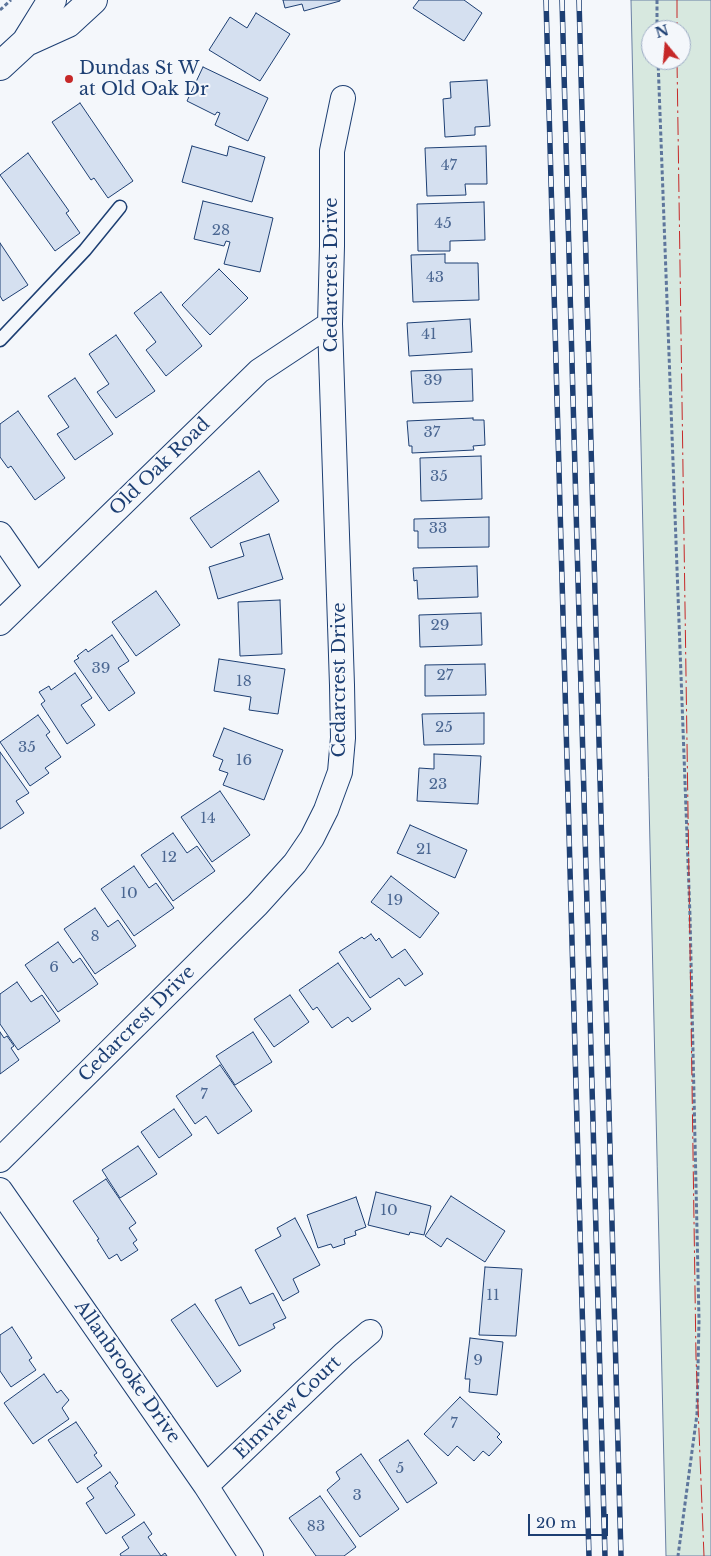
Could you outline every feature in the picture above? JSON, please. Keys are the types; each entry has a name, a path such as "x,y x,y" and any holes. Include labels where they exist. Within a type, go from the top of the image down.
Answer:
{"main road":[{"path":"0,66 26,42 52,0"},
{"path":"26,42 68,23 93,0"}],"street":[{"name":"Cedarcrest Drive","path":"0,1160 257,905 295,863 312,838 326,810 340,772 343,738 330,324 332,151 343,98"},
{"name":"Old Oak Road","path":"0,623 259,371 330,324"},
{"path":"0,534 36,586"},
{"name":"Allanbrooke Drive","path":"0,1190 206,1486 252,1556"},
{"name":"Elmview Court","path":"206,1486 344,1354 370,1332"}],"lane":[{"path":"0,340 68,269 120,207"}],"path":[{"path":"0,10 11,0"},
{"path":"657,0 657,20"},
{"path":"658,70 690,916 699,1320 696,1414 678,1556"}],"shaded area":[{"path":"631,0 711,0 711,1556 666,1556"}],"building":[{"path":"283,0 340,1 304,11 302,4 285,8"},
{"path":"419,0 464,0 482,13 464,41 413,8"},
{"path":"256,13 290,34 260,81 209,50 230,17 247,28"},
{"path":"203,67 268,98 248,141 215,125 220,113 217,112 215,115 187,101"},
{"path":"487,80 490,126 475,127 475,135 445,137 443,99 451,98 450,82"},
{"path":"80,103 133,181 108,198 94,178 91,180 52,122"},
{"path":"192,146 227,156 229,146 265,157 252,202 182,182"},
{"path":"486,146 487,184 465,184 466,195 427,196 425,148"},
{"path":"28,153 69,211 66,213 80,233 55,251 0,175"},
{"path":"203,201 273,218 260,272 224,264 230,242 226,241 224,246 194,239"},
{"path":"484,202 485,240 450,241 450,251 418,251 417,204"},
{"path":"0,243 28,285 3,301 0,296"},
{"path":"445,254 445,263 478,263 479,300 413,302 411,255"},
{"path":"219,269 248,298 210,335 182,305"},
{"path":"161,292 202,346 166,376 146,350 156,342 134,313"},
{"path":"470,319 472,352 409,356 407,323"},
{"path":"116,335 155,391 116,418 97,392 109,384 89,354"},
{"path":"472,369 473,401 413,403 411,371"},
{"path":"75,378 113,434 75,460 57,434 69,427 48,396"},
{"path":"18,411 65,478 35,500 11,466 8,468 0,457 0,424"},
{"path":"473,418 473,420 484,420 485,445 473,446 474,450 412,453 412,446 409,446 407,421"},
{"path":"481,456 482,499 421,501 420,458"},
{"path":"259,471 279,501 211,548 190,518"},
{"path":"489,517 489,547 418,548 418,531 414,531 414,519"},
{"path":"269,534 283,579 218,599 209,567 244,556 240,543"},
{"path":"477,566 478,597 418,599 417,580 414,581 413,568"},
{"path":"156,591 180,625 136,656 112,622"},
{"path":"280,600 282,654 240,656 238,602"},
{"path":"481,613 482,645 420,647 419,615"},
{"path":"112,635 129,661 118,668 135,693 109,711 74,661 86,649 88,652"},
{"path":"219,659 285,669 278,714 249,710 251,697 214,691"},
{"path":"485,664 486,695 425,696 425,665"},
{"path":"75,673 92,698 81,705 95,725 67,744 41,704 45,701 39,692 49,686 51,690"},
{"path":"484,713 484,744 424,745 422,714"},
{"path":"38,715 50,732 46,735 61,757 45,768 49,773 30,786 0,742"},
{"path":"224,728 283,750 264,800 223,785 228,773 219,770 223,760 213,756"},
{"path":"0,752 29,793 16,801 24,813 0,829"},
{"path":"434,754 481,756 478,804 417,801 419,768 434,769"},
{"path":"220,791 250,835 212,862 181,817"},
{"path":"410,825 467,850 455,878 397,853"},
{"path":"173,833 187,853 197,846 215,871 173,901 141,855"},
{"path":"134,866 149,888 156,883 174,908 134,936 101,889"},
{"path":"391,876 439,913 420,938 371,902"},
{"path":"95,908 108,927 118,920 136,946 95,974 64,929"},
{"path":"371,934 376,941 379,938 392,958 405,949 423,974 405,986 399,978 370,998 339,952 362,937 364,939"},
{"path":"58,942 73,963 80,958 98,984 58,1012 25,965"},
{"path":"338,963 371,1009 352,1022 348,1017 332,1028 317,1007 313,1010 299,990"},
{"path":"17,982 31,1002 42,995 60,1021 18,1050 0,1024 0,994"},
{"path":"290,995 309,1022 274,1047 254,1019"},
{"path":"0,1032 4,1038 7,1036 14,1046 11,1048 19,1060 0,1074"},
{"path":"253,1032 272,1062 235,1085 216,1056"},
{"path":"220,1065 252,1111 218,1134 206,1116 195,1124 176,1096"},
{"path":"174,1109 192,1135 159,1158 141,1132"},
{"path":"138,1146 157,1174 120,1198 102,1170"},
{"path":"106,1179 136,1223 129,1228 137,1240 133,1243 138,1250 121,1261 117,1254 109,1259 97,1240 99,1239 73,1201"},
{"path":"376,1192 431,1206 424,1235 410,1232 409,1235 368,1225"},
{"path":"451,1196 505,1231 485,1262 447,1238 441,1247 425,1236"},
{"path":"356,1197 366,1227 355,1231 356,1235 344,1239 345,1244 333,1248 331,1244 318,1248 307,1215"},
{"path":"295,1218 320,1265 293,1279 299,1292 283,1301 255,1250 281,1236 277,1228"},
{"path":"485,1267 522,1269 516,1336 479,1335"},
{"path":"241,1287 250,1304 273,1293 286,1318 273,1324 275,1328 239,1346 215,1300"},
{"path":"195,1304 241,1371 217,1387 171,1320"},
{"path":"12,1327 32,1358 29,1360 36,1370 11,1387 0,1371 0,1335"},
{"path":"470,1338 503,1342 497,1395 469,1392 470,1379 465,1379"},
{"path":"44,1374 57,1393 61,1390 69,1400 62,1408 69,1419 33,1444 4,1403"},
{"path":"460,1397 500,1434 497,1437 502,1442 489,1456 483,1451 474,1461 457,1446 448,1456 424,1434"},
{"path":"76,1422 97,1453 94,1455 102,1466 77,1483 48,1440"},
{"path":"408,1440 437,1483 407,1503 379,1460"},
{"path":"361,1454 399,1509 360,1537 327,1490 340,1479 336,1472"},
{"path":"110,1472 118,1483 115,1486 135,1515 106,1534 86,1503 94,1498 87,1488"},
{"path":"320,1496 356,1547 344,1556 316,1556 289,1518"},
{"path":"144,1522 152,1534 148,1537 161,1556 121,1556 120,1554 129,1548 122,1537"}],"railway":[{"path":"546,0 589,1556"},
{"path":"562,0 605,1556"},
{"path":"579,0 621,1556"}],"power":[{"path":"677,0 677,20"},
{"path":"677,70 696,1357 704,1556"}],"place":[{"name":"Dundas St W at Old Oak Dr","path":"69,79"}]}
